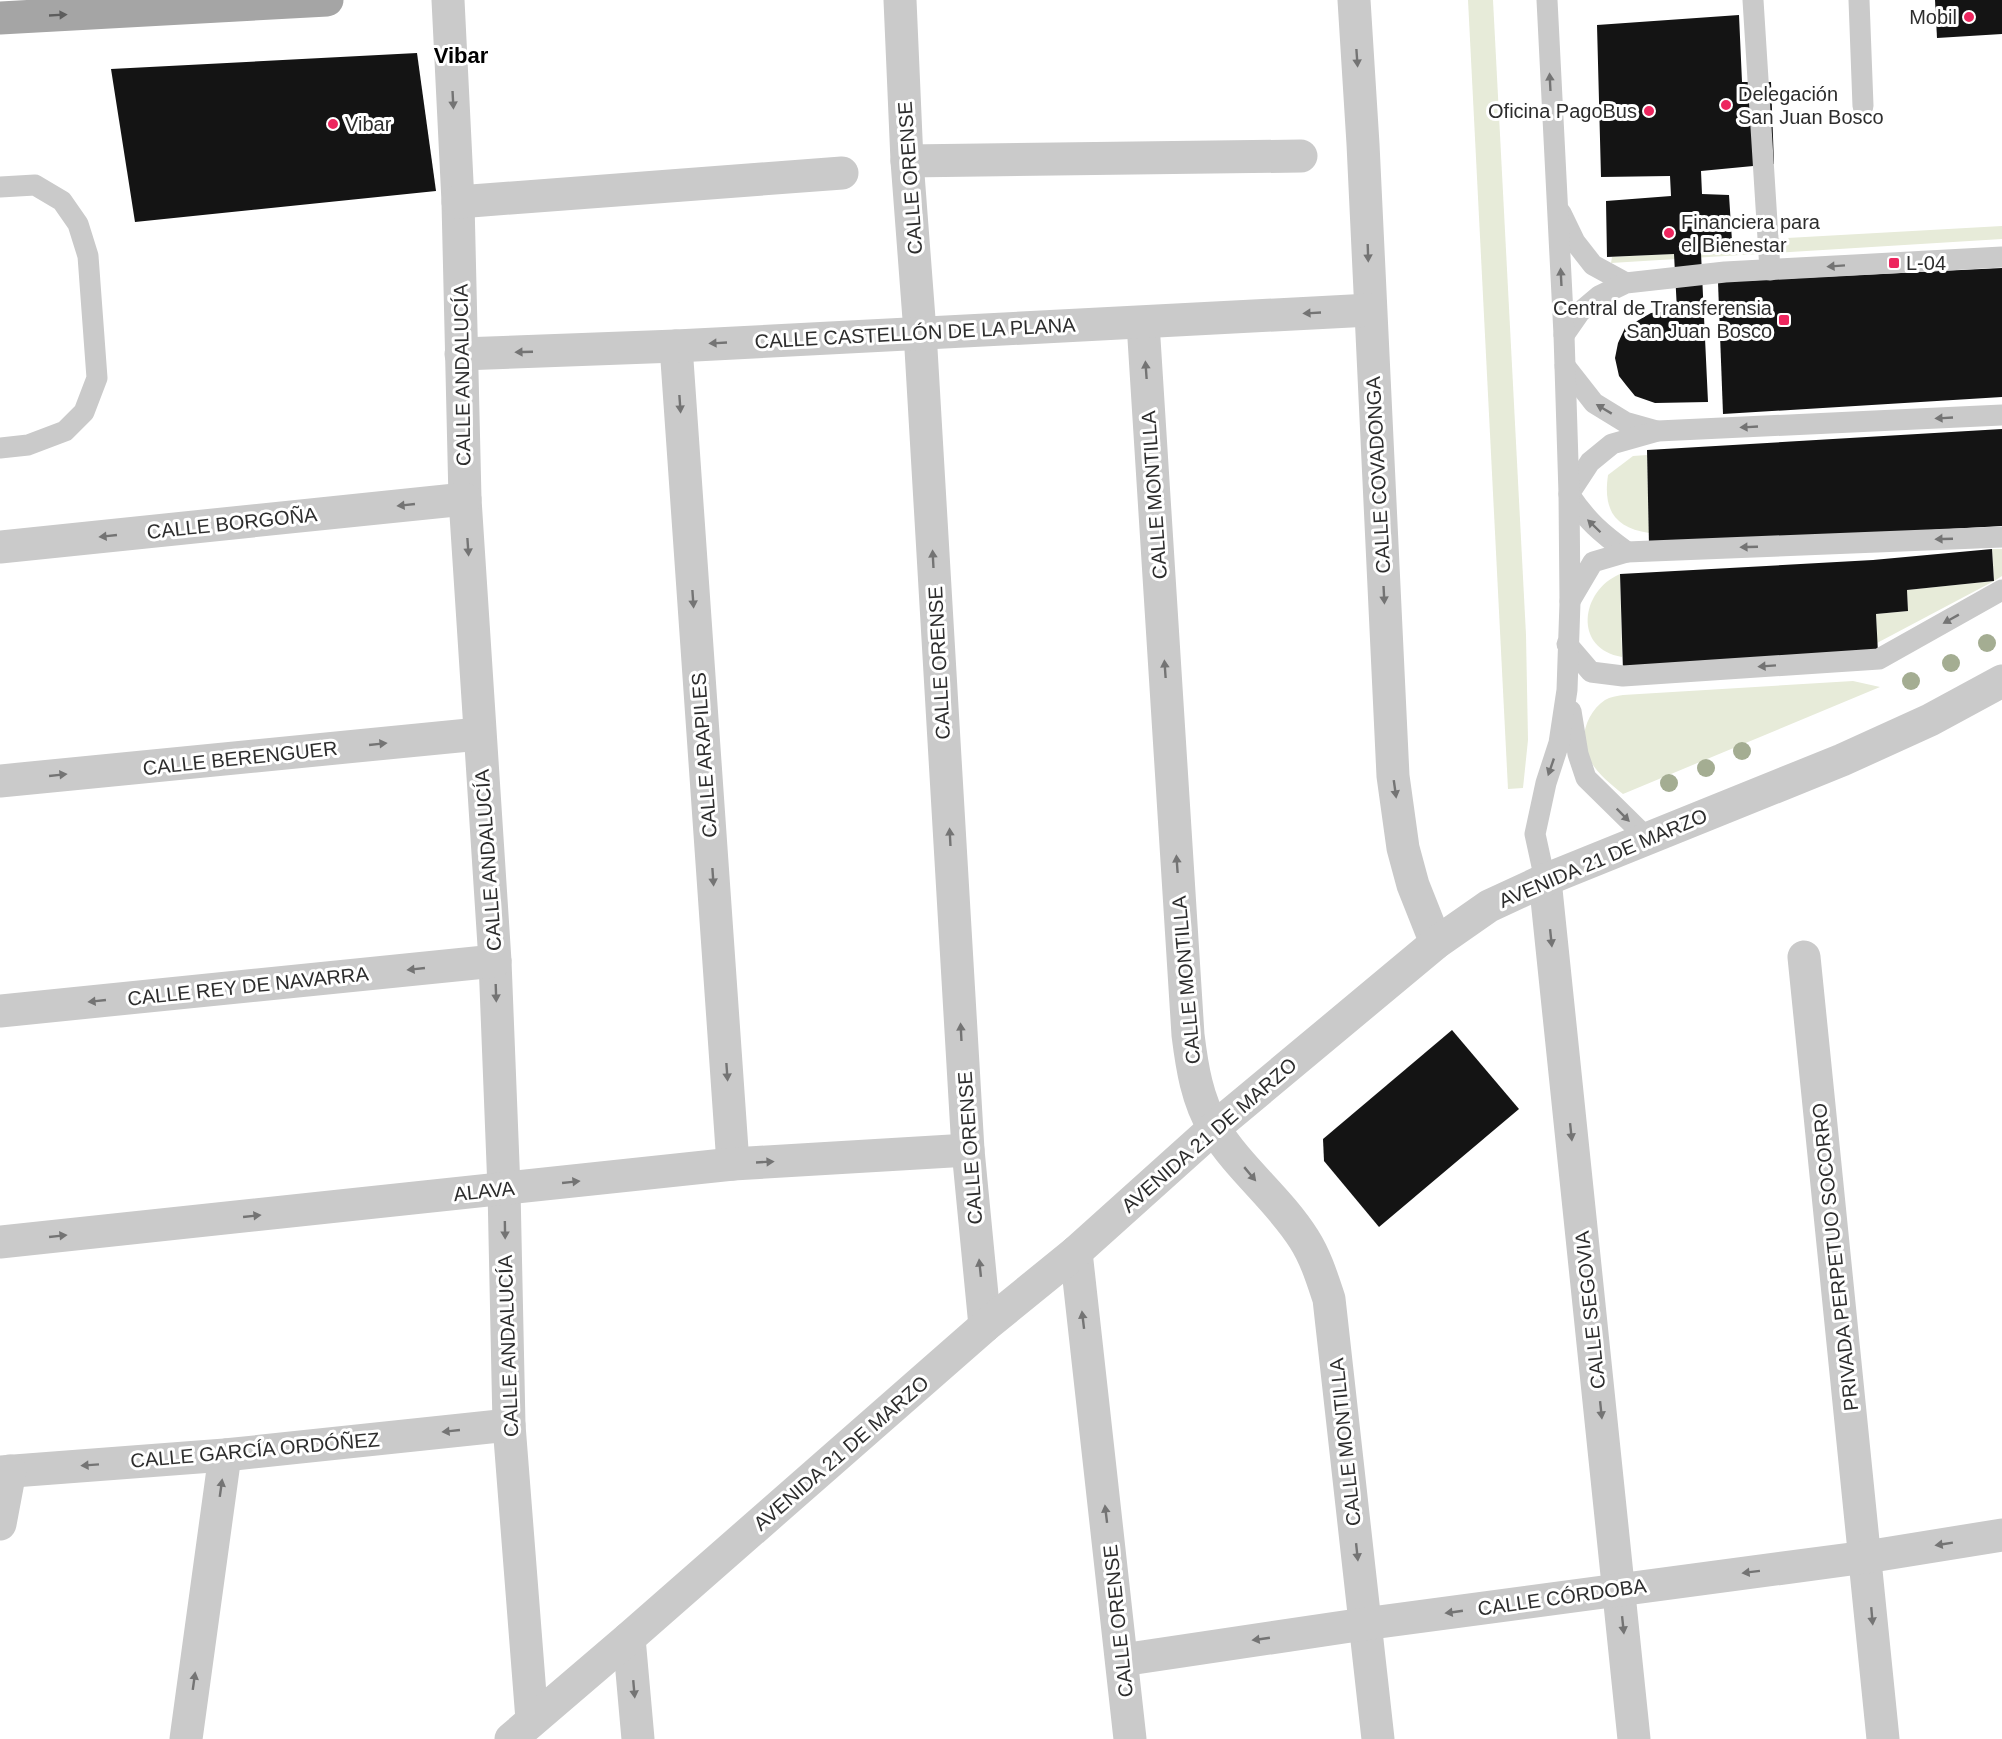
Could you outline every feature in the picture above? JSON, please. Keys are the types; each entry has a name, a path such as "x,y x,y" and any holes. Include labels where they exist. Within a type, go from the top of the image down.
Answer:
{"main road":[{"path":"0,18 327,0"}],"street":[{"name":"CALLE ANDALUCÍA","path":"448,0 458,202 465,499 495,961 521,1730"},
{"name":"CALLE ORENSE","path":"900,0 968,1150 985,1326"},
{"name":"CALLE COVADONGA","path":"1353,0 1363,144 1393,776 1403,848 1413,885 1436,943"},
{"path":"908,161 1301,156"},
{"path":"458,202 842,173"},
{"name":"CALLE CASTELLÓN DE LA PLANA","path":"461,354 676,346 1370,310"},
{"name":"CALLE MONTILLA","path":"1143,322 1192,1071 1214,1128 1303,1238 1318,1264 1329,1299 1378,1739"},
{"name":"CALLE ARAPILES","path":"676,346 733,1164"},
{"name":"CALLE BORGOÑA","path":"0,547 465,499"},
{"name":"AVENIDA 21 DE MARZO","path":"521,1730 985,1326 1076,1252 1214,1128 1436,943 1489,906 1545,880 1842,760 1930,720 2002,681"},
{"name":"CALLE BERENGUER","path":"0,781 479,734"},
{"name":"CALLE SEGOVIA","path":"1545,880 1634,1739"},
{"name":"PRIVADA PERPETUO SOCORRO","path":"1804,957 1883,1739"},
{"name":"CALLE REY DE NAVARRA","path":"0,1011 495,961"},
{"name":"ALAVA","path":"0,1242 733,1164 968,1150"},
{"name":"CALLE ORENSE","path":"1076,1252 1130,1739"},
{"name":"CALLE GARCÍA ORDÓÑEZ","path":"5,1472 225,1455 509,1425"},
{"path":"186,1739 225,1455"},
{"path":"0,1524 5,1472"},
{"name":"CALLE CÓRDOBA","path":"1122,1660 1364,1624 1866,1557 2002,1535"},
{"path":"629,1638 638,1739"}],"lane":[{"path":"1545,880 1535,834 1546,783 1559,743 1567,690 1570,602 1564,335 1547,0"},
{"path":"1753,0 1770,270"},
{"path":"1859,0 1863,106"},
{"path":"0,187 35,186 62,201 78,224 88,256 97,378 84,412 65,431 28,446 0,448"},
{"path":"1557,205 1575,242 1593,265 1626,283"},
{"path":"1564,335 1580,312 1592,301 1626,283 1725,272 2002,257"},
{"path":"1565,366 1594,404 1625,422 1658,431"},
{"path":"1569,494 1590,462 1612,444 1658,431 2002,415"},
{"path":"1569,494 1581,513 1596,530 1627,552"},
{"path":"1570,602 1593,562 1627,552 2002,537"},
{"path":"1568,644 1591,672 1623,675 1879,659 2002,590"},
{"path":"1567,690 1623,675"},
{"path":"1567,690 1578,754 1586,778 1647,838"}],"green space":[{"path":"1468,0 1493,0 1526,635 1528,740 1523,788 1508,789"},
{"path":"2002,226 2002,239 1611,263 1612,257 1731,251 1732,241"},
{"path":"1647,455 1649,533 1627,527 1619,521 1613,515 1607,498 1608,475 1633,456"},
{"path":"1992,549 2002,549 2002,576 1994,581"},
{"path":"1620,574 1622,657 1606,652 1595,643 1589,632 1588,619 1590,606 1597,593 1607,582"},
{"path":"1994,581 1877,643 1876,614 1908,611 1907,590"},
{"path":"1853,681 1880,687 1623,794 1600,774 1586,752 1584,735 1589,719 1599,705 1614,697"}],"building":[{"name":"Mobil","path":"1935,0 2002,0 2002,34 1937,38"},
{"path":"1739,15 1742,82 1771,82 1774,164 1701,171 1702,194 1729,195 1732,241 1731,251 1701,253 1708,402 1655,403 1635,396 1619,376 1615,358 1618,343 1625,328 1651,313 1677,310 1674,254 1607,257 1606,201 1671,196 1670,176 1601,177 1597,25"},
{"path":"417,53 436,191 135,222 111,69"},
{"path":"2002,268 2002,397 1723,414 1718,282"},
{"path":"2002,429 2002,526 1649,546 1647,450"},
{"path":"1992,549 1994,581 1907,590 1908,611 1876,614 1878,653 1623,671 1620,574 1873,560"},
{"path":"1452,1030 1519,1109 1379,1227 1324,1161 1323,1139"}],"place":[{"name":"Mobil","path":"1969,17"},
{"name":"Delegación San Juan Bosco","path":"1726,105"},
{"name":"Oficina PagoBus","path":"1649,111"},
{"name":"Vibar","path":"333,124"},
{"name":"Financiera para el Bienestar","path":"1669,233"},
{"name":"L-04","path":"1894,263"},
{"name":"Central de Transferensia San Juan Bosco","path":"1784,320"}],"district":[{"name":"Vibar","path":"461,55"}]}
